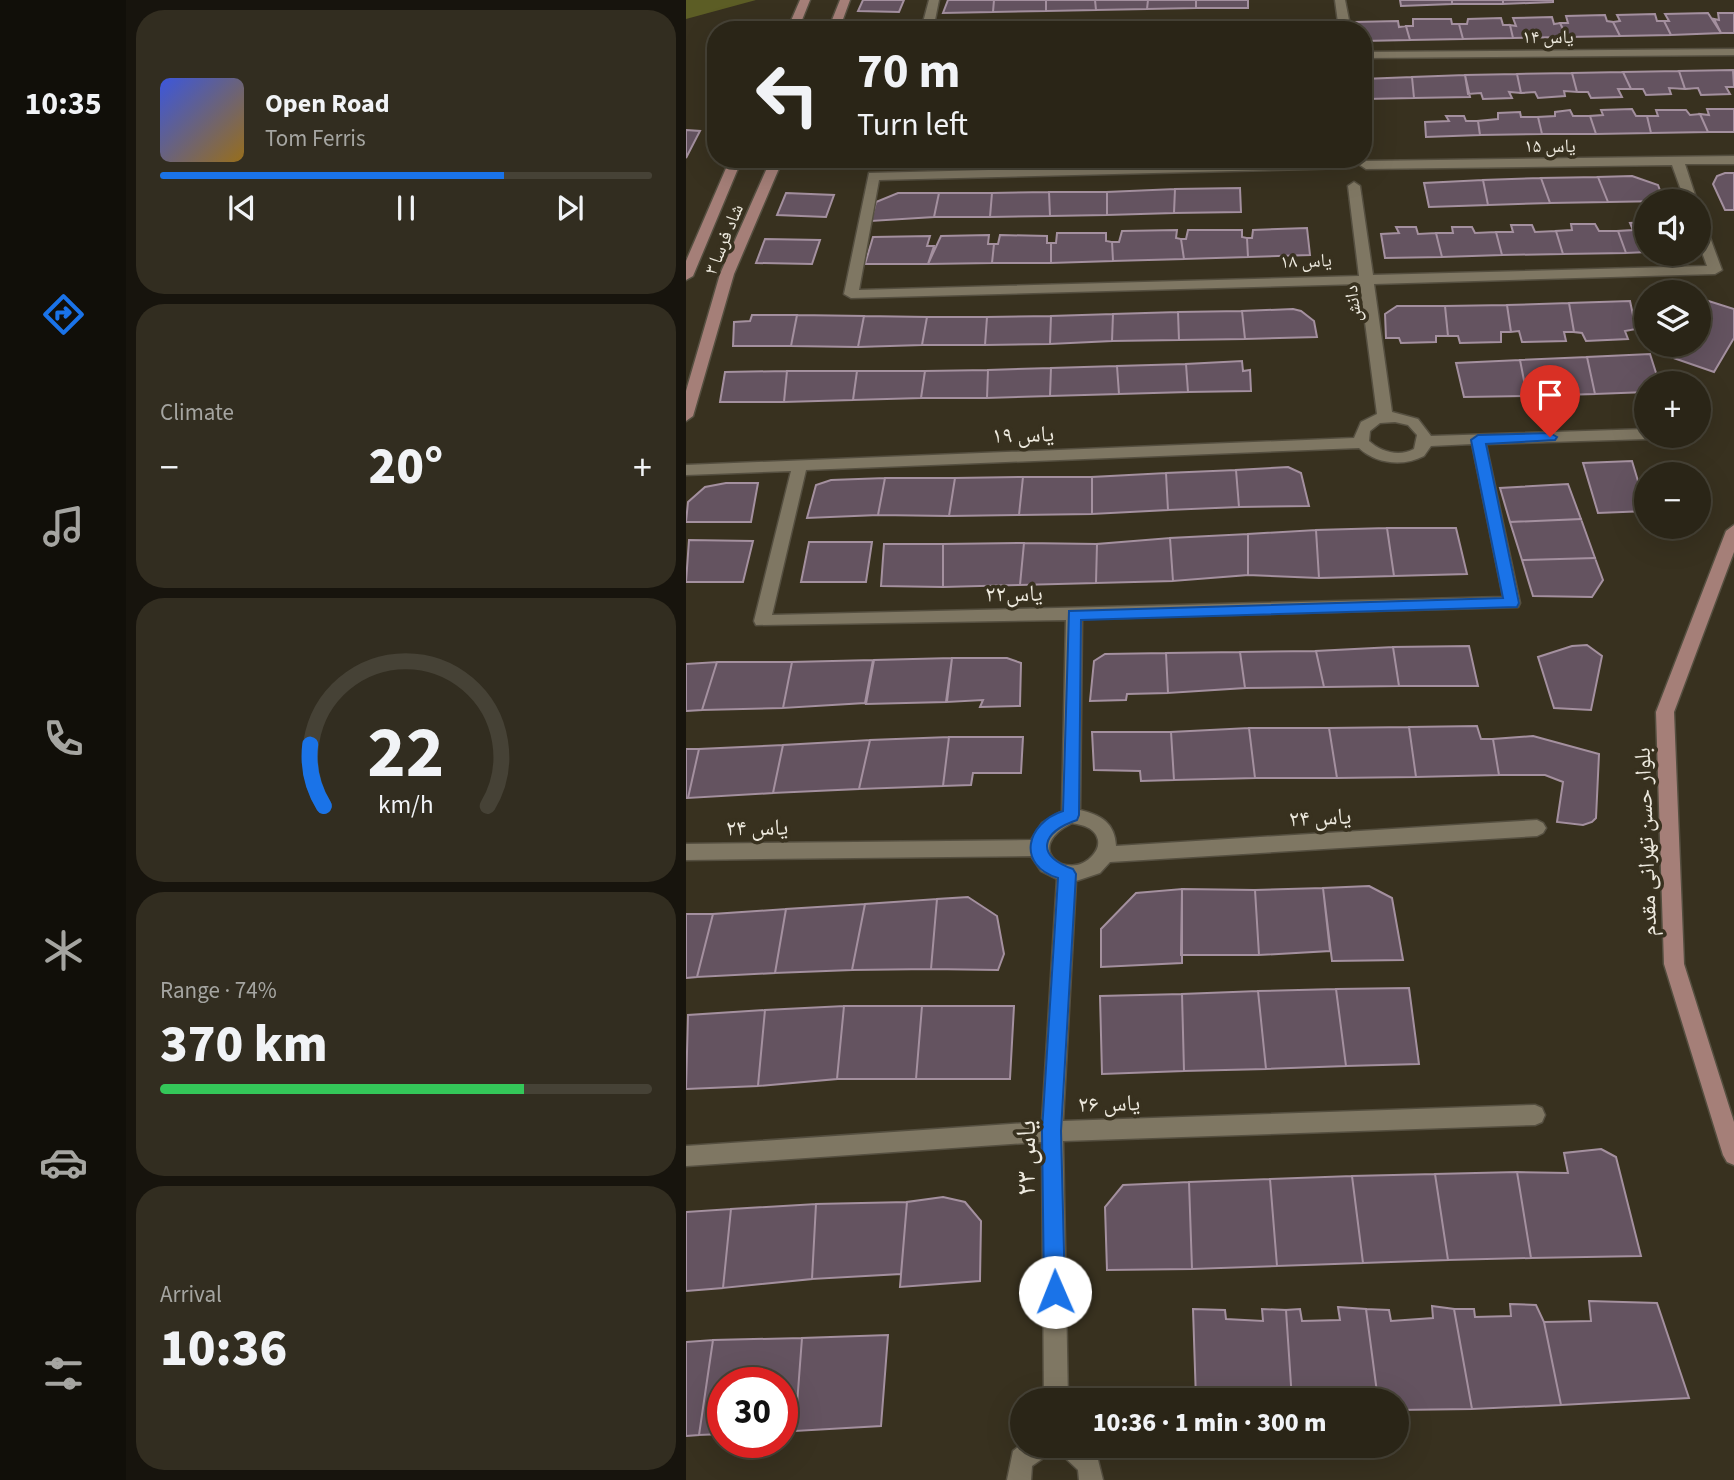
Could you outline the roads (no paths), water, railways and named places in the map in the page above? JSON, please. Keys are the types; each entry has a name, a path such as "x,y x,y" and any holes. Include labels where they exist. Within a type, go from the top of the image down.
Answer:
{"street":[{"path":"797,21 805,0"},
{"path":"837,21 845,0"},
{"path":"929,21 934,0"},
{"path":"1340,0 1344,21"},
{"name":"یاس ۱۴","path":"1372,55 1734,52"},
{"name":"یاس ۱۵","path":"1372,159 1678,163 1734,160"},
{"path":"1678,163 1687,189"},
{"name":"شاد فرسا ۳","path":"686,276 732,168"},
{"name":"شاد فرسا ۳","path":"686,416 727,274 773,168"},
{"name":"یاس ۱۸","path":"1141,168 873,176 851,294 1368,277 1715,270 1711,258"},
{"path":"1343,168 1346,180 1354,186 1365,179 1365,168"},
{"name":"دانش","path":"1354,186 1385,417"},
{"path":"1385,417 1413,422 1420,428 1426,441 1417,454 1397,460 1376,455 1362,443 1363,429 1375,419 1385,417"},
{"path":"1426,441 1634,434"},
{"name":"یاس۲۲","path":"800,465 762,621 1512,603 1478,440"},
{"name":"یاس ۱۹","path":"686,470 1362,443"},
{"name":"بلوار حسن تهرانی مقدم","path":"1734,531 1665,712 1674,964 1734,1156"},
{"path":"1071,815 1074,615"},
{"path":"1071,815 1088,817 1102,826 1109,839 1107,854 1091,869 1067,874 1053,869 1042,860 1038,848 1042,833 1054,821 1071,815"},
{"name":"یاس ۲۴","path":"1107,854 1537,828"},
{"name":"یاس ۲۴","path":"686,852 1038,848"},
{"name":"یاس ۲۳","path":"1056,1388 1052,1131 1067,874"},
{"name":"یاس ۲۶","path":"686,1156 1052,1131 1535,1115"},
{"path":"1019,1480 1021,1460 1024,1458"},
{"path":"1082,1458 1089,1464 1091,1480"}]}
